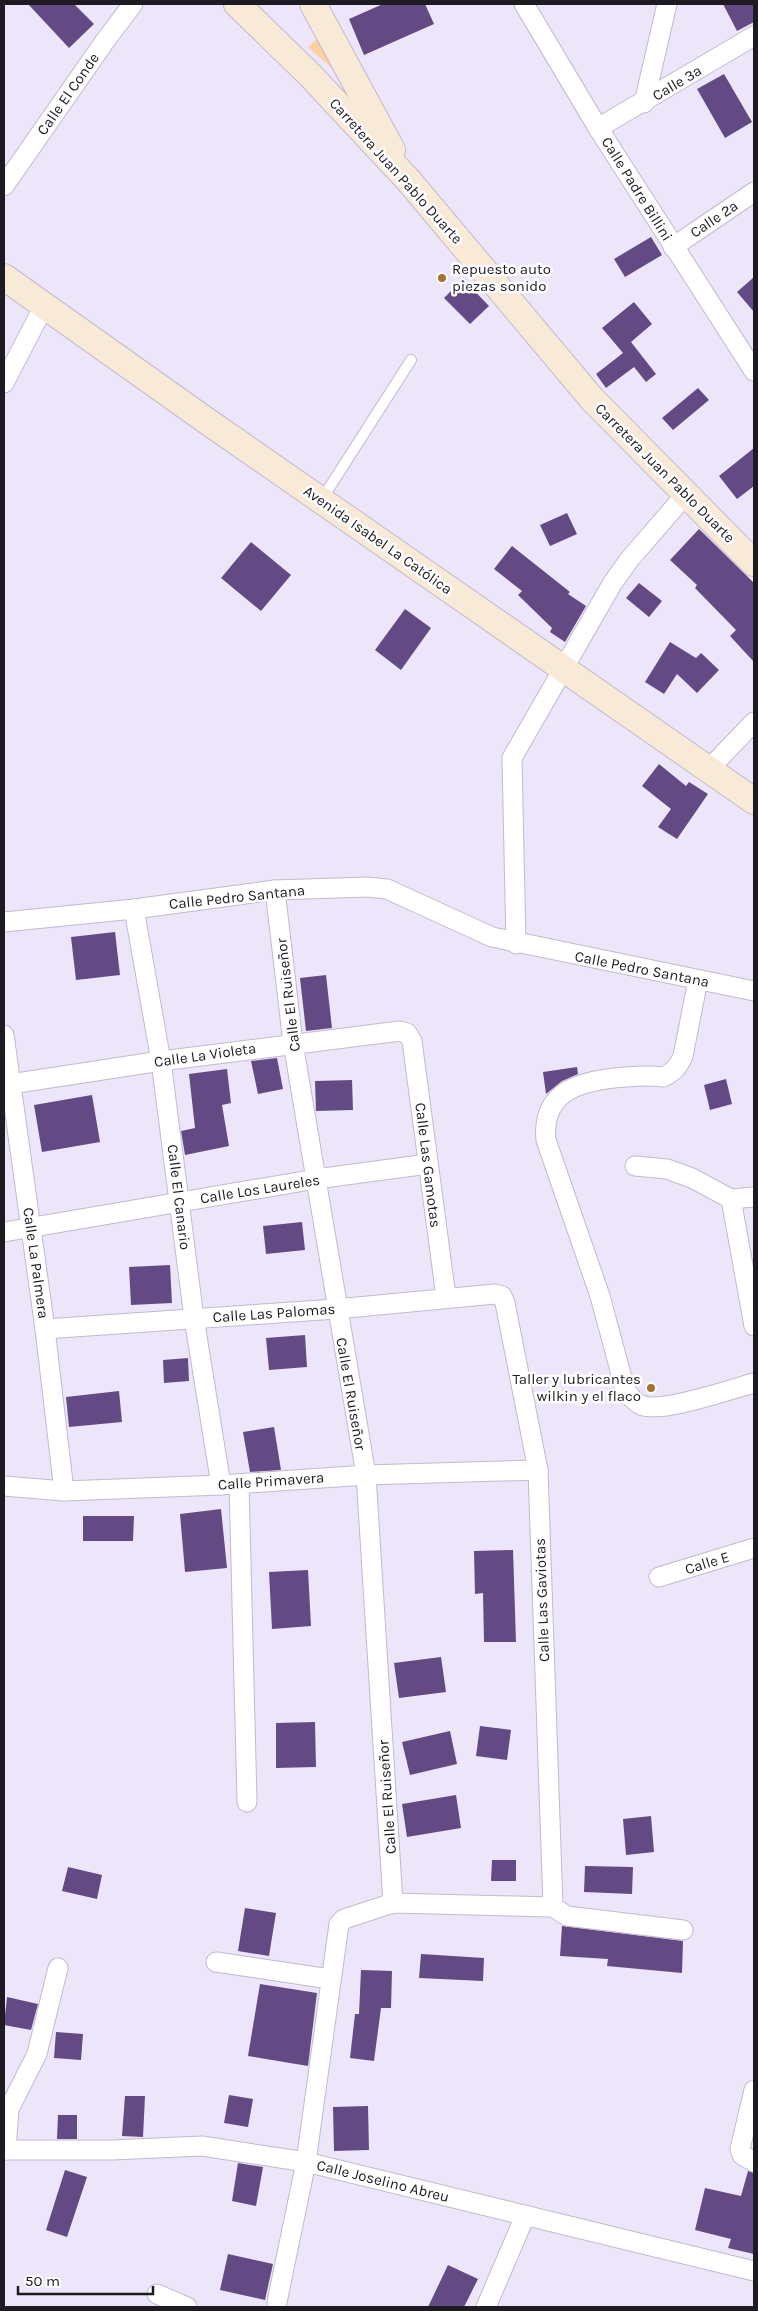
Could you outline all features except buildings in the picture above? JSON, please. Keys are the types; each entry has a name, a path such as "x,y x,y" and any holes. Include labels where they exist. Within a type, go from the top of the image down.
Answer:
{"main road":[{"name":"Carretera Juan Pablo Duarte","path":"239,4 311,76 409,181 592,399 754,564"},
{"path":"313,4 409,181"},
{"name":"Avenida Isabel La Católica","path":"4,277 563,670 754,801"}],"street":[{"name":"Calle El Conde","path":"4,186 99,48 133,4"},
{"name":"Calle Padre Billini","path":"524,4 598,128 754,371"},
{"path":"644,103 667,4"},
{"name":"Calle 3ª","path":"598,128 644,103 754,36"},
{"name":"Calle 2ª","path":"673,247 754,192"},
{"path":"4,384 44,306"},
{"path":"516,944 512,758 612,584 629,560 686,494"},
{"path":"708,769 754,722"},
{"name":"Calle Pedro Santana","path":"4,922 134,910 275,890 366,887 387,889 492,937 516,944 754,991"},
{"name":"Calle El Ruiseñor","path":"275,890 293,1043 336,1309 366,1475 393,1903"},
{"name":"Calle El Canario","path":"134,910 161,1061 194,1318 230,1484 248,1802"},
{"path":"698,980 683,1056 678,1067 663,1076 597,1079 579,1084 563,1094 551,1108 544,1123 546,1140 600,1296 625,1389 631,1398 641,1405 664,1407 754,1383"},
{"name":"Calle La Violeta","path":"7,1085 293,1043 400,1031 407,1033"},
{"name":"Calle Las Gamotas","path":"407,1033 412,1041 446,1297"},
{"name":"Calle La Palmera","path":"4,1035 7,1085 31,1229 64,1491"},
{"name":"Calle Los Laureles","path":"4,1232 31,1229 316,1179 428,1164"},
{"path":"635,1166 667,1168 692,1178 731,1199 754,1198"},
{"path":"731,1199 754,1326"},
{"name":"Calle Las Palomas","path":"45,1329 336,1309 446,1297 495,1294 502,1296"},
{"name":"Calle Las Gaviotas","path":"502,1296 505,1303 538,1470 553,1907"},
{"name":"Calle Primavera","path":"4,1486 64,1491 230,1484 366,1475 538,1470"},
{"name":"Calle E","path":"659,1577 754,1548"},
{"path":"277,2302 306,2162 338,1924 344,1919 393,1903 553,1907 567,1916 683,1930"},
{"path":"216,1962 330,1979"},
{"path":"5,2150 9,2110 37,2054 58,1968"},
{"path":"754,2090 740,2149 742,2156 754,2162"},
{"name":"Calle Joselino Abreu","path":"5,2150 112,2150 202,2146 306,2162 754,2271"},
{"path":"486,2307 525,2216"},
{"path":"156,2294 187,2307"}],"lane":[{"path":"322,499 411,360"}],"shaded area":[{"path":"325,32 358,91 308,47"}],"place":[{"name":"Repuesto auto piezas sonido","path":"442,278"},
{"name":"Taller y lubricantes wilkin y el flaco","path":"651,1388"}]}
